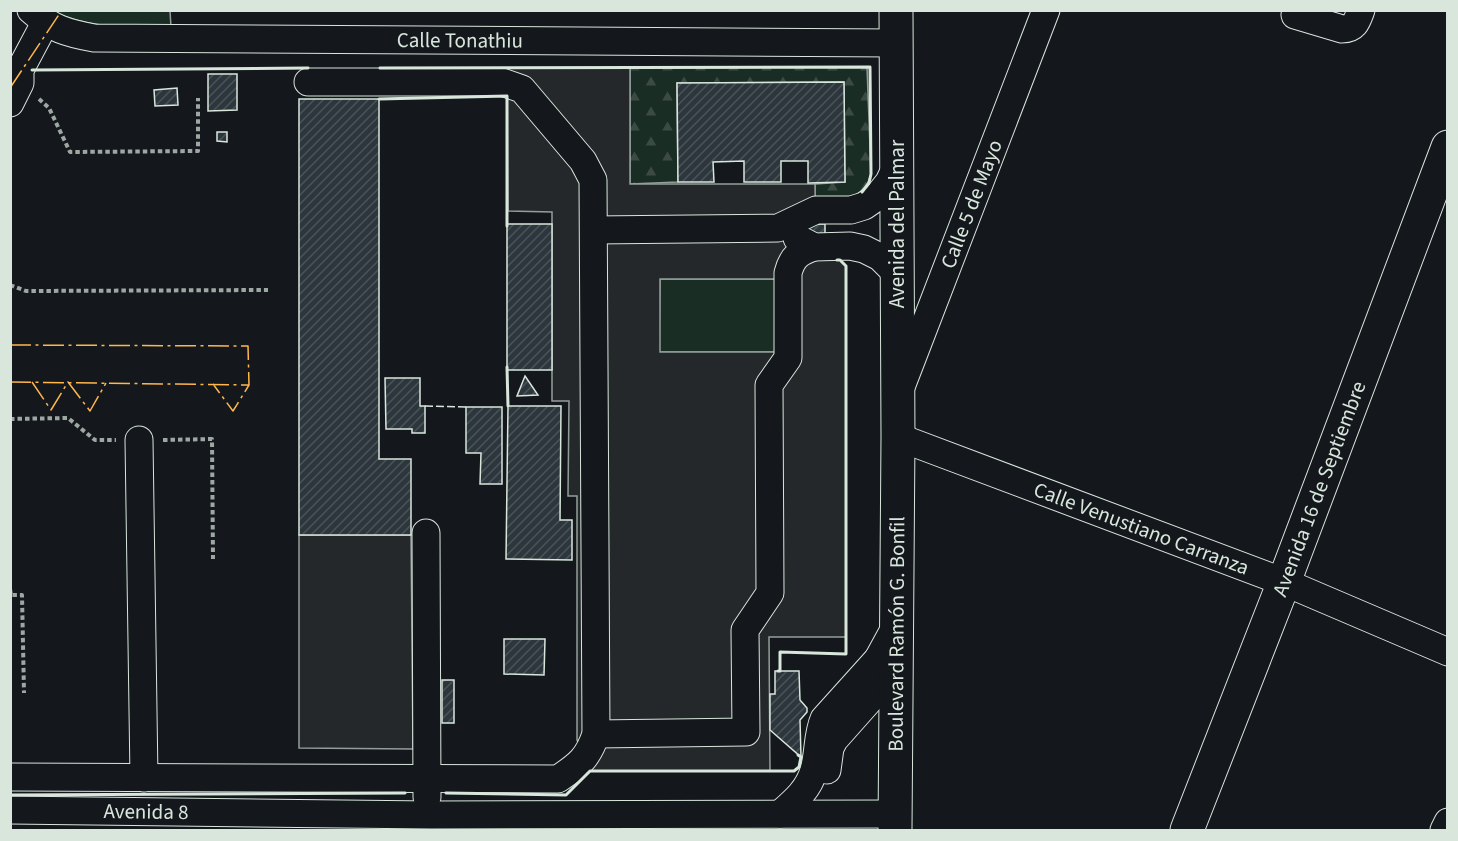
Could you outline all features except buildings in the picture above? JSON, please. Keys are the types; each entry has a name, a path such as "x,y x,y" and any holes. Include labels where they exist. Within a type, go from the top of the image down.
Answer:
{"main road":[{"name":"Avenida del Palmar","path":"896,10 898,437"},
{"name":"Avenida 16 de Septiembre","path":"1187,831 1284,582 1448,147"},
{"name":"Boulevard Ramón G. Bonfil","path":"895,822 898,437"}],"street":[{"name":"Calle 5 de Mayo","path":"897,397 1047,10"},
{"path":"1295,15 1342,29 1350,29 1355,24 1361,10"},
{"name":"Calle Tonathiu","path":"38,17 64,32 94,38 896,43"},
{"path":"15,93 20,70 38,17"},
{"path":"10,777 558,778 577,767 590,752 596,734 593,180 583,161 522,89 502,82 308,82"},
{"path":"594,230 778,228 816,210 851,210 864,206 877,197 889,182 897,165"},
{"path":"778,228 814,247"},
{"path":"596,734 746,732 745,630 770,593 769,385 788,358 788,273 791,262 797,254 814,247 849,246 880,256 898,275"},
{"name":"Calle Venustiano Carranza","path":"898,437 1284,582 1448,652"},
{"path":"139,440 144,778"},
{"path":"426,532 426,778 430,823"},
{"path":"787,808 801,795 812,776 819,729 824,719 878,659 896,626"},
{"name":"Avenida 8","path":"10,810 263,822 568,823 787,808 895,822"},
{"path":"1444,831 1448,822"}],"path":[{"path":"15,93 49,108 70,152 198,152 198,98"},
{"path":"10,285 26,291 268,290"},
{"path":"10,589 10,595 22,595 24,693"}],"green space":[{"path":"52,11 170,11 171,27 125,27 96,24"},
{"path":"867,67 871,174 863,190 857,194 842,198 815,197 815,184 845,182 844,82 677,83 678,182 630,184 630,68"},
{"path":"660,279 775,279 775,352 659,352"}],"shaded area":[{"path":"507,68 630,68 630,184 815,184 816,260 840,260 846,266 846,637 769,637 770,771 590,771 577,740 577,496 568,496 569,401 552,401 552,212 508,211","holes":["660,279 775,279 775,352 660,352"]},
{"path":"299,535 411,535 413,749 299,748"}],"fence":[{"path":"425,406 466,407"}],"wall":[{"path":"380,68 870,67 871,174 869,183 862,192"},
{"path":"32,70 308,68"},
{"path":"379,99 507,96 507,226"},
{"path":"778,671 780,671 780,652 846,654 846,266 837,260"},
{"path":"507,367 508,406"},
{"path":"446,793 566,795 590,771 794,771 799,767 801,757 798,755"},
{"path":"10,795 405,793"}],"power":[{"path":"10,88 62,10"},
{"path":"10,345 248,346 249,385 233,411 213,384"},
{"path":"10,382 249,385"},
{"path":"32,382 51,410 68,382 90,411 106,383"}]}
